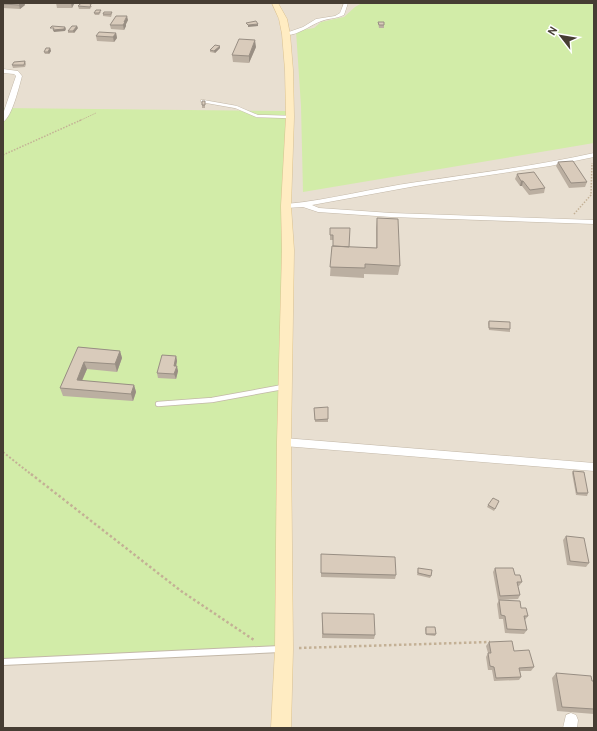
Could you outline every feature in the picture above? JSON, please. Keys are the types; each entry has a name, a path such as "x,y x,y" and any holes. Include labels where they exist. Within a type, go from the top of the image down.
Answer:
{"main road":[{"path":"275,3 283,19 286,34 289,70 290,117 286,206 288,250 284,442 284,649 280,728"}],"street":[{"path":"286,34 304,28 318,20 336,17 342,14 346,3"},
{"path":"3,71 16,72 19,76 9,108 3,120"},
{"path":"286,206 305,205 415,184 525,168 593,156"},
{"path":"305,205 318,210 391,215 594,222"},
{"path":"284,442 594,467"}],"lane":[{"path":"202,101 236,107 257,116 290,117"},
{"path":"158,404 212,400 286,387"},
{"path":"3,662 284,649"}],"path":[{"path":"3,155 96,113"},
{"path":"573,215 591,196 593,156"},
{"path":"3,452 181,591 267,649"},
{"path":"284,649 496,642"}],"shaded area":[{"path":"3,3 594,3 594,728 3,728"}],"green space":[{"path":"362,3 594,3 594,143 303,192 301,106 296,31 314,28 321,22 344,17"},
{"path":"3,108 288,111 279,651 3,662"}],"building":[{"path":"3,3 21,3 19,5"},
{"path":"82,3 91,4 90,7 78,6"},
{"path":"96,10 101,10 99,13 94,13"},
{"path":"104,12 112,12 111,14 103,14"},
{"path":"116,16 127,16 123,25 110,25"},
{"path":"256,21 258,24 248,25 246,23"},
{"path":"378,22 384,22 384,25 379,25"},
{"path":"52,26 65,27 64,29 53,30 54,28 50,28"},
{"path":"72,26 77,26 73,31 68,31"},
{"path":"99,32 116,33 113,37 96,36"},
{"path":"239,39 255,40 249,56 232,55"},
{"path":"215,45 220,46 214,51 210,50"},
{"path":"46,48 50,48 48,52 44,52"},
{"path":"25,61 24,65 12,65 14,62"},
{"path":"202,101 205,101 205,105 202,105"},
{"path":"573,161 587,182 571,183 558,162"},
{"path":"534,172 545,188 530,190 523,181 521,181 517,174"},
{"path":"377,218 398,219 400,266 365,264 365,268 330,267 332,246 377,248"},
{"path":"330,228 350,228 349,247 333,246 333,235 330,235"},
{"path":"489,321 510,322 510,329 489,328"},
{"path":"78,347 120,351 115,364 84,362 77,380 134,385 131,394 60,388"},
{"path":"162,355 176,356 174,366 177,366 174,374 157,373"},
{"path":"328,407 328,419 315,420 314,408"},
{"path":"573,471 584,472 588,493 577,493"},
{"path":"493,498 499,501 495,509 488,505"},
{"path":"566,536 584,538 589,563 570,561"},
{"path":"321,554 395,557 396,575 321,573"},
{"path":"418,568 432,570 431,576 418,573"},
{"path":"495,568 513,568 515,575 520,575 522,582 517,582 520,595 500,596"},
{"path":"499,600 520,601 521,608 526,608 528,616 524,616 527,630 507,629 505,616 501,615"},
{"path":"322,613 374,614 375,635 323,634"},
{"path":"426,627 435,627 436,634 426,634"},
{"path":"512,641 514,651 529,650 534,667 519,668 521,677 496,678 494,667 490,666 488,653 491,653 489,642"},
{"path":"556,673 591,676 592,681 594,681 594,709 562,707"}]}
